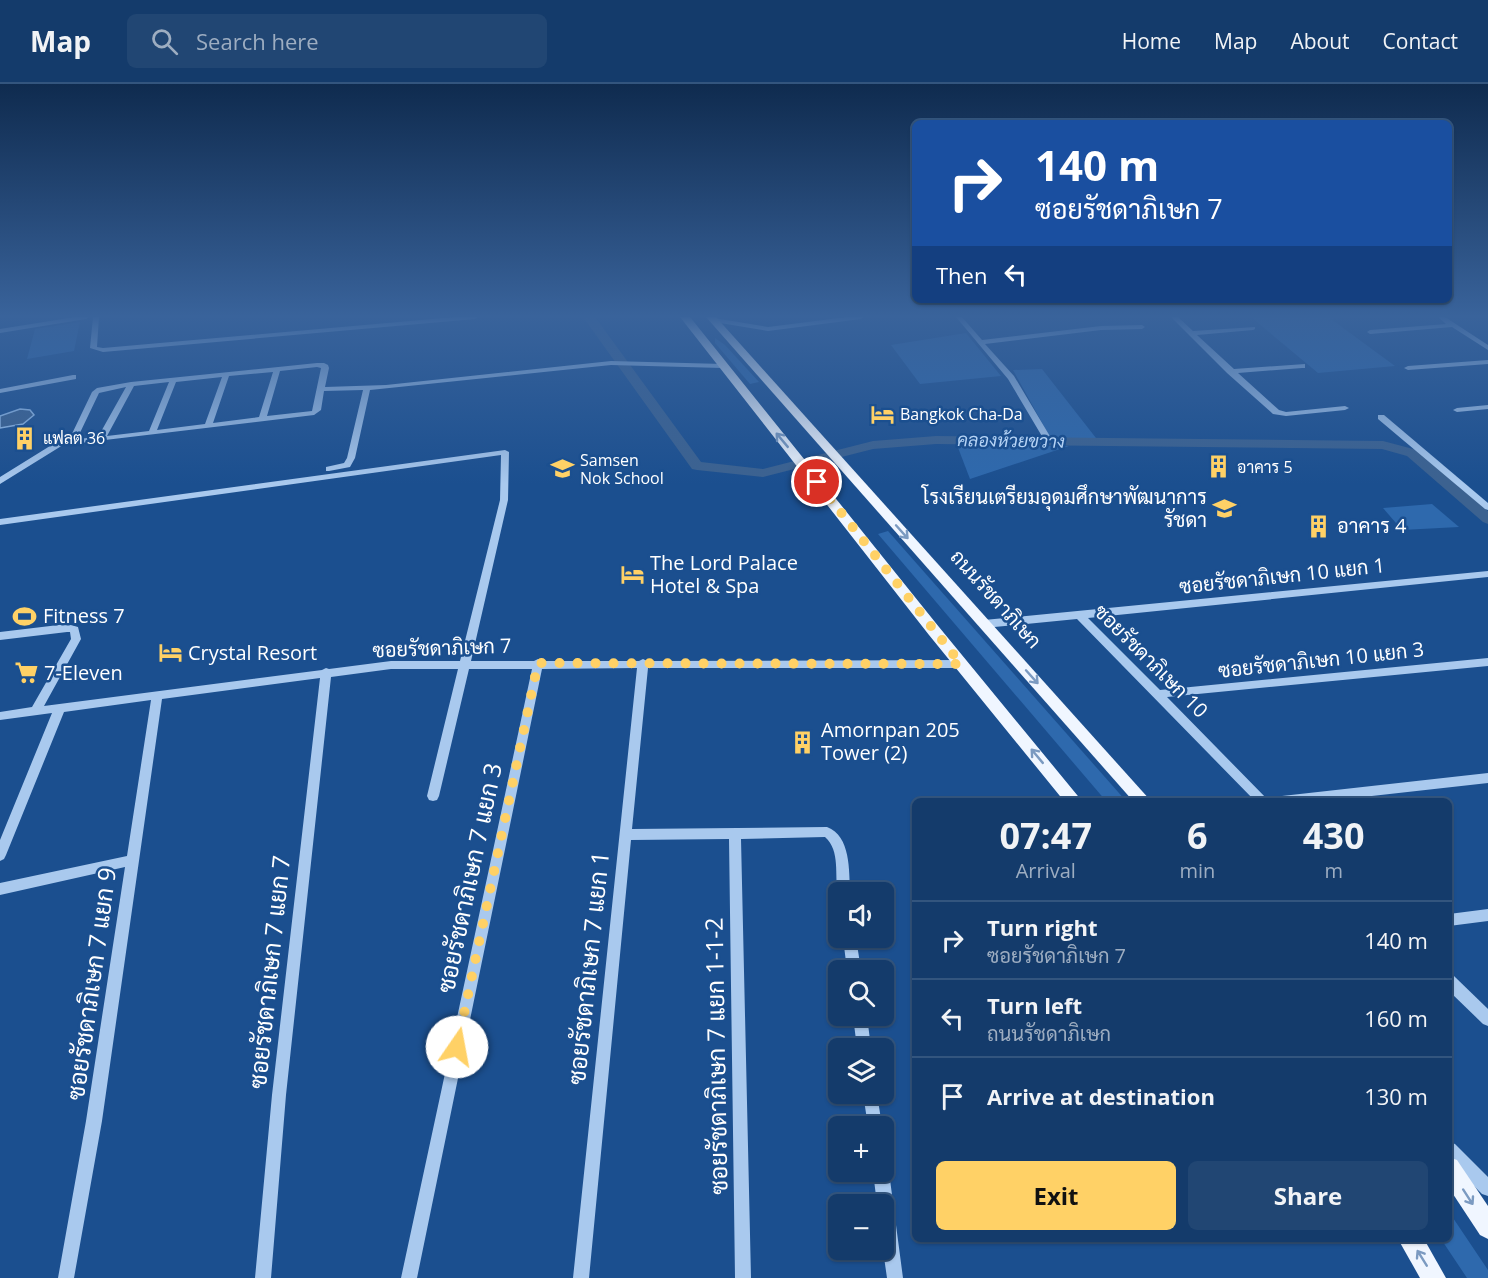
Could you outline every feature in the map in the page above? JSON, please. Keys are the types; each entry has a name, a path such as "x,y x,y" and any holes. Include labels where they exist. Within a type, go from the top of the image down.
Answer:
{"main road":[{"path":"728,373 831,498 961,664 1072,798"},
{"name":"ถนนรัชดาภิเษก","path":"761,373 1140,798"},
{"path":"1452,1173 1488,1227"},
{"path":"1412,1242 1434,1278"}],"street":[{"path":"70,443 96,392 105,388 245,373"},
{"path":"262,420 276,373"},
{"path":"0,481 61,443 315,413 323,373"},
{"path":"321,389 367,387 512,373"},
{"path":"1007,373 1047,438"},
{"path":"1232,373 1276,412 1286,414 1345,408"},
{"path":"208,426 226,375"},
{"path":"0,391 73,377"},
{"path":"152,433 173,381"},
{"path":"101,439 131,384"},
{"path":"33,516 54,508 347,465 351,458 367,387"},
{"path":"1457,410 1488,407"},
{"path":"1381,417 1488,507"},
{"path":"0,522 505,452 504,500 433,796"},
{"name":"ซอยรัชดาภิเษก 10 แยก 1","path":"1079,615 1488,574"},
{"name":"ซอยรัชดาภิเษก 10","path":"984,624 1079,615 1260,798"},
{"path":"0,636 67,628 74,630 76,639 36,711"},
{"name":"ซอยรัชดาภิเษก 10 แยก 3","path":"1158,694 1488,662"},
{"name":"ซอยรัชดาภิเษก 7 แยก 3","path":"409,1278 538,663"},
{"name":"ซอยรัชดาภิเษก 7 แยก 1","path":"581,1278 643,663"},
{"name":"ซอยรัชดาภิเษก 7","path":"0,716 391,665 961,664"},
{"name":"ซอยรัชดาภิเษก 7 แยก 7","path":"263,1278 279,1095 326,672"},
{"name":"ซอยรัชดาภิเษก 7 แยก 9","path":"66,1278 94,1121 157,695"},
{"path":"0,855 60,708"},
{"path":"1309,798 1488,778"},
{"path":"625,835 827,832 834,836 839,846 843,882"},
{"name":"ซอยรัชดาภิเษก 7 แยก 1-1-2","path":"735,833 743,1278"},
{"path":"0,889 133,860"},
{"path":"1452,920 1488,915"},
{"path":"1452,984 1488,1019"},
{"path":"1452,1153 1488,1188"},
{"path":"881,1182 895,1278"}],"shaded area":[{"path":"740,373 750,373 759,382 750,384"},
{"path":"912,373 998,373 1001,376 920,384"},
{"path":"1014,373 1045,373 1096,438 1051,439"},
{"path":"20,409 30,410 34,415 23,424 0,428 0,416"},
{"path":"957,445 1069,446 970,479"},
{"path":"1432,504 1459,527 1402,530 1383,508"},
{"path":"888,531 1123,798 1103,798 878,534"},
{"path":"1452,1216 1488,1270 1488,1278 1467,1278 1443,1242 1452,1242"}],"waterway":[{"name":"คลองห้วยขวาง","path":"629,373 697,466 763,473 873,445 936,440 1383,445 1412,453 1488,519"}],"place":[{"name":"Bangkok Cha-Da","path":"882,414"},
{"name":"แฟลต 36","path":"25,438"},
{"name":"อาคาร 5","path":"1219,467"},
{"name":"Samsen Nok School","path":"562,469"},
{"name":"โรงเรียนเตรียมอุดมศึกษาพัฒนาการ รัชดา","path":"1225,509"},
{"name":"อาคาร 4","path":"1319,526"},
{"name":"The Lord Palace Hotel & Spa","path":"632,575"},
{"name":"Fitness 7","path":"25,616"},
{"name":"Crystal Resort","path":"170,653"},
{"name":"7-Eleven","path":"26,673"},
{"name":"Amornpan 205 Tower (2)","path":"803,742"}],"route":[{"path":"457,1047 538,663 961,664 817,482"}]}
